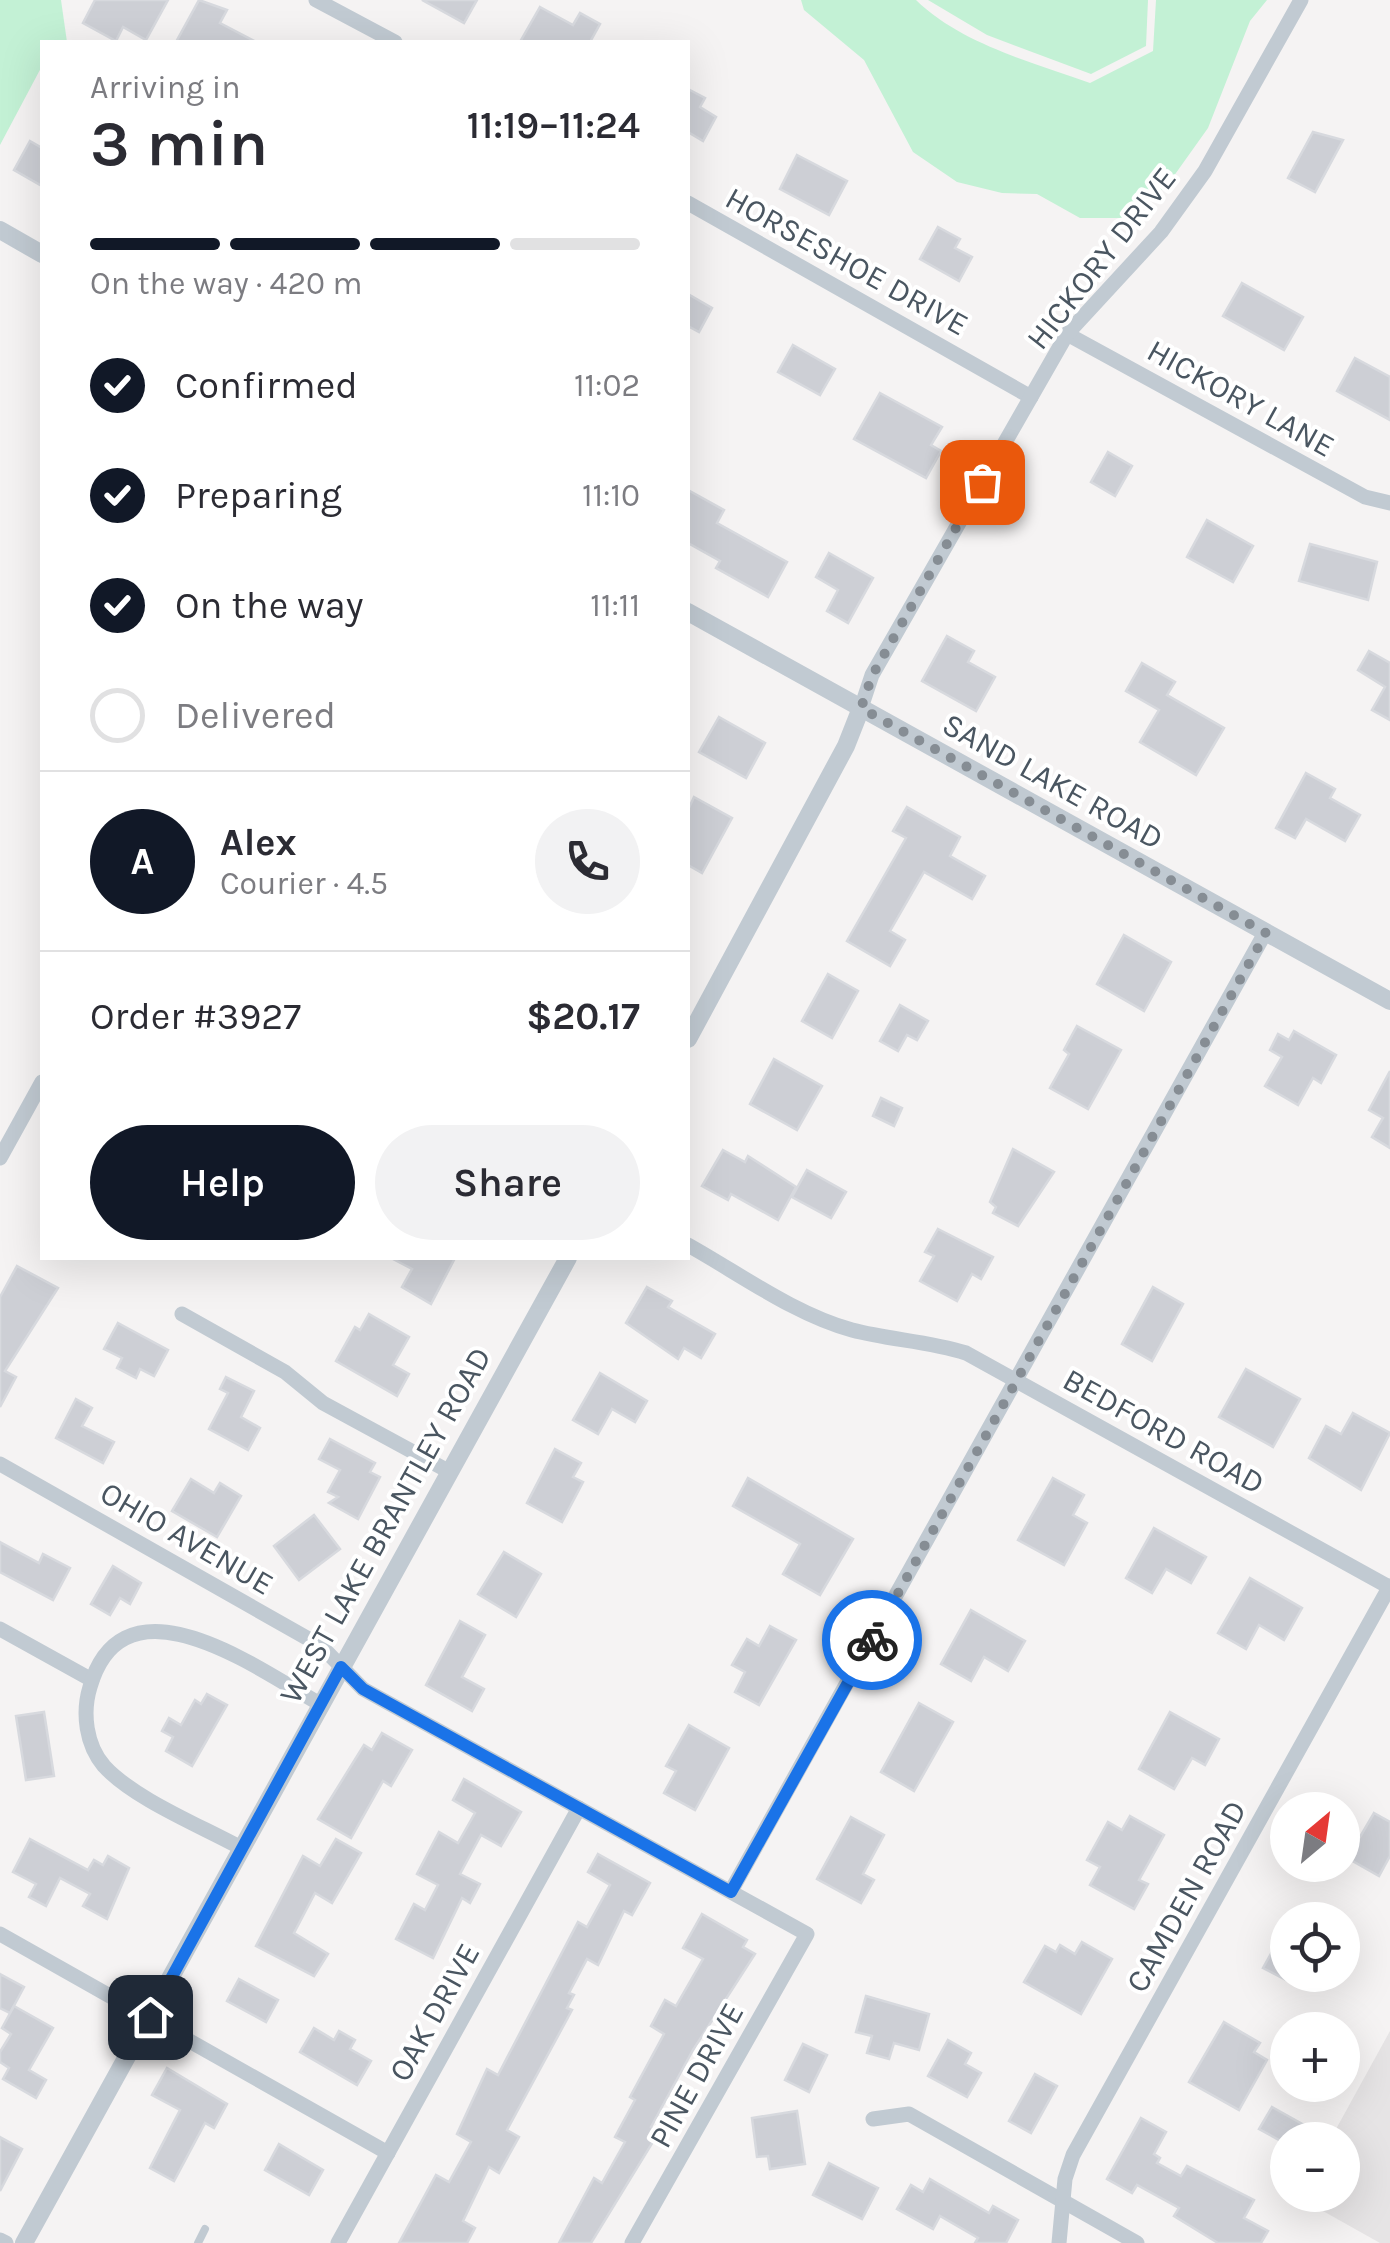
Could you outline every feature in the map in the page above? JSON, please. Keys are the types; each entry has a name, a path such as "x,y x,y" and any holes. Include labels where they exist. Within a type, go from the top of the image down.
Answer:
{"street":[{"path":"316,0 391,40"},
{"name":"HICKORY DRIVE","path":"861,708 872,676 1067,334 1161,232 1205,171 1301,0"},
{"name":"HORSESHOE DRIVE","path":"690,204 1031,397"},
{"path":"0,230 40,253"},
{"name":"HICKORY LANE","path":"1067,334 1365,498 1390,504"},
{"name":"SAND LAKE ROAD","path":"690,613 1390,1001"},
{"path":"690,1035 846,746 861,708"},
{"path":"731,1892 1266,933"},
{"path":"0,1158 40,1086"},
{"name":"BEDFORD ROAD","path":"690,1246 803,1310 852,1330 933,1342 966,1353 1390,1587"},
{"name":"WEST LAKE BRANTLEY ROAD","path":"24,2243 567,1260"},
{"path":"182,1314 286,1372 323,1402 450,1472"},
{"name":"OHIO AVENUE","path":"0,1464 321,1646 363,1689 807,1934"},
{"name":"CAMDEN ROAD","path":"1059,2243 1061,2200 1073,2155 1390,1587"},
{"path":"0,1629 92,1680"},
{"path":"241,1848 128,1786 105,1766 92,1747 86,1718 92,1680 108,1654 126,1640 149,1632 175,1630 203,1638 320,1704"},
{"name":"OAK DRIVE","path":"338,2243 579,1808"},
{"path":"0,1934 388,2153"},
{"name":"PINE DRIVE","path":"632,2243 807,1934"},
{"path":"873,2120 909,2114 1137,2243"}],"lane":[{"path":"198,2243 205,2230"}],"shaded area":[{"path":"1390,2031 1390,2243 1380,2243 1325,2212 1360,2212 1360,2122 1340,2122 1351,2102 1360,2102 1360,2086"}],"green space":[{"path":"0,0 61,0 67,40 40,40 40,70 0,145"},
{"path":"801,0 916,0 954,29 976,40 1090,83 1153,51 1156,0 1267,0 1250,21 1208,128 1166,187 1121,218 1080,218 1037,194 1002,193 957,182 913,152 864,60 804,10"},
{"path":"928,0 1148,0 1146,46 1091,74 987,35"}],"building":[{"path":"95,0 168,0 146,40 123,27 114,40 83,23"},
{"path":"199,0 227,10 220,23 252,40 177,40"},
{"path":"422,0 477,0 464,23"},
{"path":"540,7 573,25 580,13 600,24 591,40 521,40"},
{"path":"690,90 705,98 700,107 716,117 703,141 690,133"},
{"path":"1313,132 1343,140 1315,192 1288,178"},
{"path":"30,141 40,147 40,185 14,170"},
{"path":"797,155 847,181 829,215 780,189"},
{"path":"938,227 960,239 955,248 972,257 959,281 920,259"},
{"path":"1242,283 1303,317 1284,350 1223,316"},
{"path":"690,295 712,308 699,332 690,327"},
{"path":"793,345 835,369 820,395 778,372"},
{"path":"1355,358 1390,377 1390,420 1337,391"},
{"path":"880,393 942,427 931,445 941,451 926,478 854,439"},
{"path":"1108,452 1132,466 1115,496 1091,482"},
{"path":"690,491 724,510 717,523 787,562 768,597 716,568 720,561 690,544"},
{"path":"1207,520 1253,546 1233,582 1187,557"},
{"path":"1310,544 1377,562 1368,600 1299,581"},
{"path":"829,553 873,578 848,623 827,611 838,590 816,577"},
{"path":"947,636 974,651 968,662 995,677 976,711 922,681"},
{"path":"1369,651 1390,663 1390,720 1372,710 1385,687 1358,670"},
{"path":"1142,663 1175,682 1167,695 1224,728 1196,775 1140,742 1159,710 1126,691"},
{"path":"719,717 765,743 746,778 699,752"},
{"path":"1306,773 1335,789 1330,798 1360,815 1345,841 1306,819 1295,838 1276,828"},
{"path":"694,797 732,818 702,873 690,866 690,806"},
{"path":"907,807 960,837 950,856 985,876 972,899 924,872 890,931 905,940 890,966 847,941 906,838 893,831"},
{"path":"1124,935 1171,962 1144,1011 1097,984"},
{"path":"828,974 858,991 832,1038 802,1021"},
{"path":"900,1005 928,1021 917,1040 907,1035 898,1051 880,1041"},
{"path":"1077,1026 1121,1050 1088,1109 1050,1088 1069,1054 1064,1050"},
{"path":"1294,1031 1336,1055 1321,1083 1313,1078 1298,1105 1265,1086 1282,1057 1270,1050 1278,1034 1289,1040"},
{"path":"774,1059 822,1086 797,1130 750,1104"},
{"path":"1390,1071 1390,1148 1372,1137 1383,1118 1369,1110"},
{"path":"881,1098 902,1108 894,1126 873,1116"},
{"path":"1013,1149 1054,1172 1018,1226 993,1213 996,1207 990,1202"},
{"path":"723,1150 745,1162 748,1156 796,1187 778,1220 731,1194 728,1200 702,1186"},
{"path":"807,1170 846,1192 831,1218 792,1197"},
{"path":"938,1229 993,1257 981,1279 972,1274 957,1301 920,1281 934,1256 925,1252"},
{"path":"395,1260 454,1260 431,1304 402,1287 412,1269"},
{"path":"17,1266 58,1288 5,1371 16,1377 0,1407 0,1297"},
{"path":"647,1287 672,1301 668,1307 715,1334 701,1358 684,1348 678,1359 626,1323"},
{"path":"1153,1287 1183,1304 1152,1361 1122,1344"},
{"path":"369,1314 409,1337 393,1365 409,1374 397,1396 336,1361 355,1327 360,1330"},
{"path":"118,1323 168,1350 154,1376 140,1369 136,1378 117,1368 122,1358 104,1349"},
{"path":"1246,1369 1300,1399 1273,1447 1219,1417"},
{"path":"600,1373 647,1401 635,1422 612,1409 598,1434 573,1420"},
{"path":"226,1377 254,1391 241,1417 260,1428 248,1450 209,1429 228,1393 220,1389"},
{"path":"76,1399 92,1408 82,1426 114,1442 103,1463 56,1438"},
{"path":"1353,1413 1390,1433 1361,1490 1309,1458 1326,1426 1341,1434"},
{"path":"330,1439 375,1463 370,1472 380,1477 358,1519 329,1503 338,1497 328,1492 340,1470 319,1459"},
{"path":"555,1449 581,1463 573,1477 583,1482 562,1522 527,1503"},
{"path":"748,1478 853,1539 820,1595 783,1574 800,1544 733,1506"},
{"path":"1053,1478 1084,1495 1073,1515 1087,1523 1064,1565 1018,1540"},
{"path":"191,1479 214,1493 220,1483 241,1496 217,1537 172,1511"},
{"path":"314,1515 340,1549 299,1580 274,1546"},
{"path":"1154,1528 1206,1557 1191,1583 1166,1569 1152,1593 1126,1578"},
{"path":"0,1542 39,1563 43,1554 70,1568 53,1600 0,1572"},
{"path":"504,1552 541,1574 516,1617 478,1594"},
{"path":"113,1566 141,1583 130,1604 120,1598 110,1615 91,1604"},
{"path":"1250,1578 1302,1608 1284,1640 1259,1625 1246,1649 1218,1633"},
{"path":"971,1610 1025,1641 1008,1671 984,1657 971,1681 941,1664"},
{"path":"460,1621 485,1635 462,1677 484,1689 472,1711 426,1685"},
{"path":"770,1626 796,1640 759,1705 735,1692 745,1672 732,1665 747,1639 759,1646"},
{"path":"207,1694 227,1705 192,1766 166,1751 173,1737 162,1731 169,1718 181,1725 195,1700 201,1704"},
{"path":"919,1703 953,1722 914,1791 881,1772"},
{"path":"44,1712 54,1776 26,1780 16,1716"},
{"path":"1170,1712 1219,1739 1205,1765 1192,1758 1174,1789 1139,1769"},
{"path":"689,1725 729,1748 695,1810 664,1793 676,1771 666,1766"},
{"path":"382,1733 412,1750 391,1786 383,1781 351,1838 318,1819 364,1745 372,1750"},
{"path":"464,1779 521,1812 501,1846 481,1835 460,1874 480,1884 470,1903 462,1898 433,1958 396,1939 414,1904 425,1910 438,1885 417,1874 439,1832 458,1843 475,1813 453,1800"},
{"path":"1374,1813 1390,1822 1390,1856 1379,1876 1360,1865 1360,1837"},
{"path":"1130,1816 1164,1835 1139,1880 1148,1884 1134,1909 1090,1885 1100,1867 1087,1860 1108,1822 1122,1830"},
{"path":"851,1817 884,1835 863,1874 874,1880 861,1903 817,1879"},
{"path":"30,1839 88,1870 94,1860 103,1865 108,1856 129,1868 107,1919 83,1906 90,1894 60,1878 46,1906 29,1897 36,1884 13,1872"},
{"path":"336,1839 361,1853 332,1903 315,1893 294,1933 328,1954 314,1976 256,1946 303,1856 320,1866"},
{"path":"598,1854 650,1883 632,1915 624,1911 598,1965 587,1959 569,1993 574,1995 567,2008 572,2010 507,2130 519,2137 499,2173 489,2167 463,2221 475,2228 467,2243 399,2243 436,2175 449,2182 471,2142 457,2134 487,2069 498,2075 578,1922 587,1927 610,1885 588,1872"},
{"path":"702,1914 747,1940 743,1947 755,1954 693,2050 651,2127 659,2132 591,2243 559,2243 594,2178 602,2183 625,2142 615,2137 635,2100 630,2097 664,2034 651,2026 665,2000 676,2006 703,1959 683,1948"},
{"path":"1082,1942 1112,1959 1081,2014 1024,1982 1045,1946 1056,1952 1060,1945 1075,1954"},
{"path":"0,1974 24,1987 10,2013 0,2008"},
{"path":"239,1979 278,2000 266,2022 227,2001"},
{"path":"866,1996 929,2014 919,2050 894,2043 889,2059 867,2053 872,2036 856,2032"},
{"path":"14,2006 53,2028 29,2070 46,2080 36,2098 3,2079 9,2068 0,2062 0,2052 11,2034 2,2028"},
{"path":"1224,2022 1260,2043 1254,2052 1267,2060 1239,2110 1189,2082"},
{"path":"314,2028 334,2040 339,2031 355,2040 350,2049 371,2061 357,2085 300,2052"},
{"path":"948,2040 971,2053 965,2064 981,2073 967,2097 928,2076"},
{"path":"803,2044 827,2055 809,2092 785,2080"},
{"path":"167,2068 227,2104 214,2128 205,2123 174,2181 150,2168 180,2110 152,2095"},
{"path":"1035,2074 1057,2086 1031,2133 1009,2121"},
{"path":"1272,2107 1299,2122 1270,2122 1270,2135 1259,2129"},
{"path":"797,2111 805,2164 770,2169 768,2156 757,2157 752,2118"},
{"path":"1141,2118 1166,2132 1154,2154 1160,2158 1157,2163 1181,2176 1187,2166 1254,2200 1244,2218 1268,2231 1261,2243 1218,2243 1174,2216 1179,2208 1137,2185 1132,2193 1107,2179"},
{"path":"0,2137 22,2149 0,2191"},
{"path":"279,2144 323,2170 309,2195 265,2170"},
{"path":"829,2163 878,2188 862,2219 813,2195"},
{"path":"930,2179 989,2213 993,2206 1018,2220 1006,2243 975,2243 978,2238 940,2216 933,2229 897,2209 911,2185 923,2192"}],"way so far":[{"path":"872,1640 1266,933 861,708 872,676 982,482"}],"route":[{"path":"150,2017 341,1667 363,1689 731,1892 872,1640"}]}
